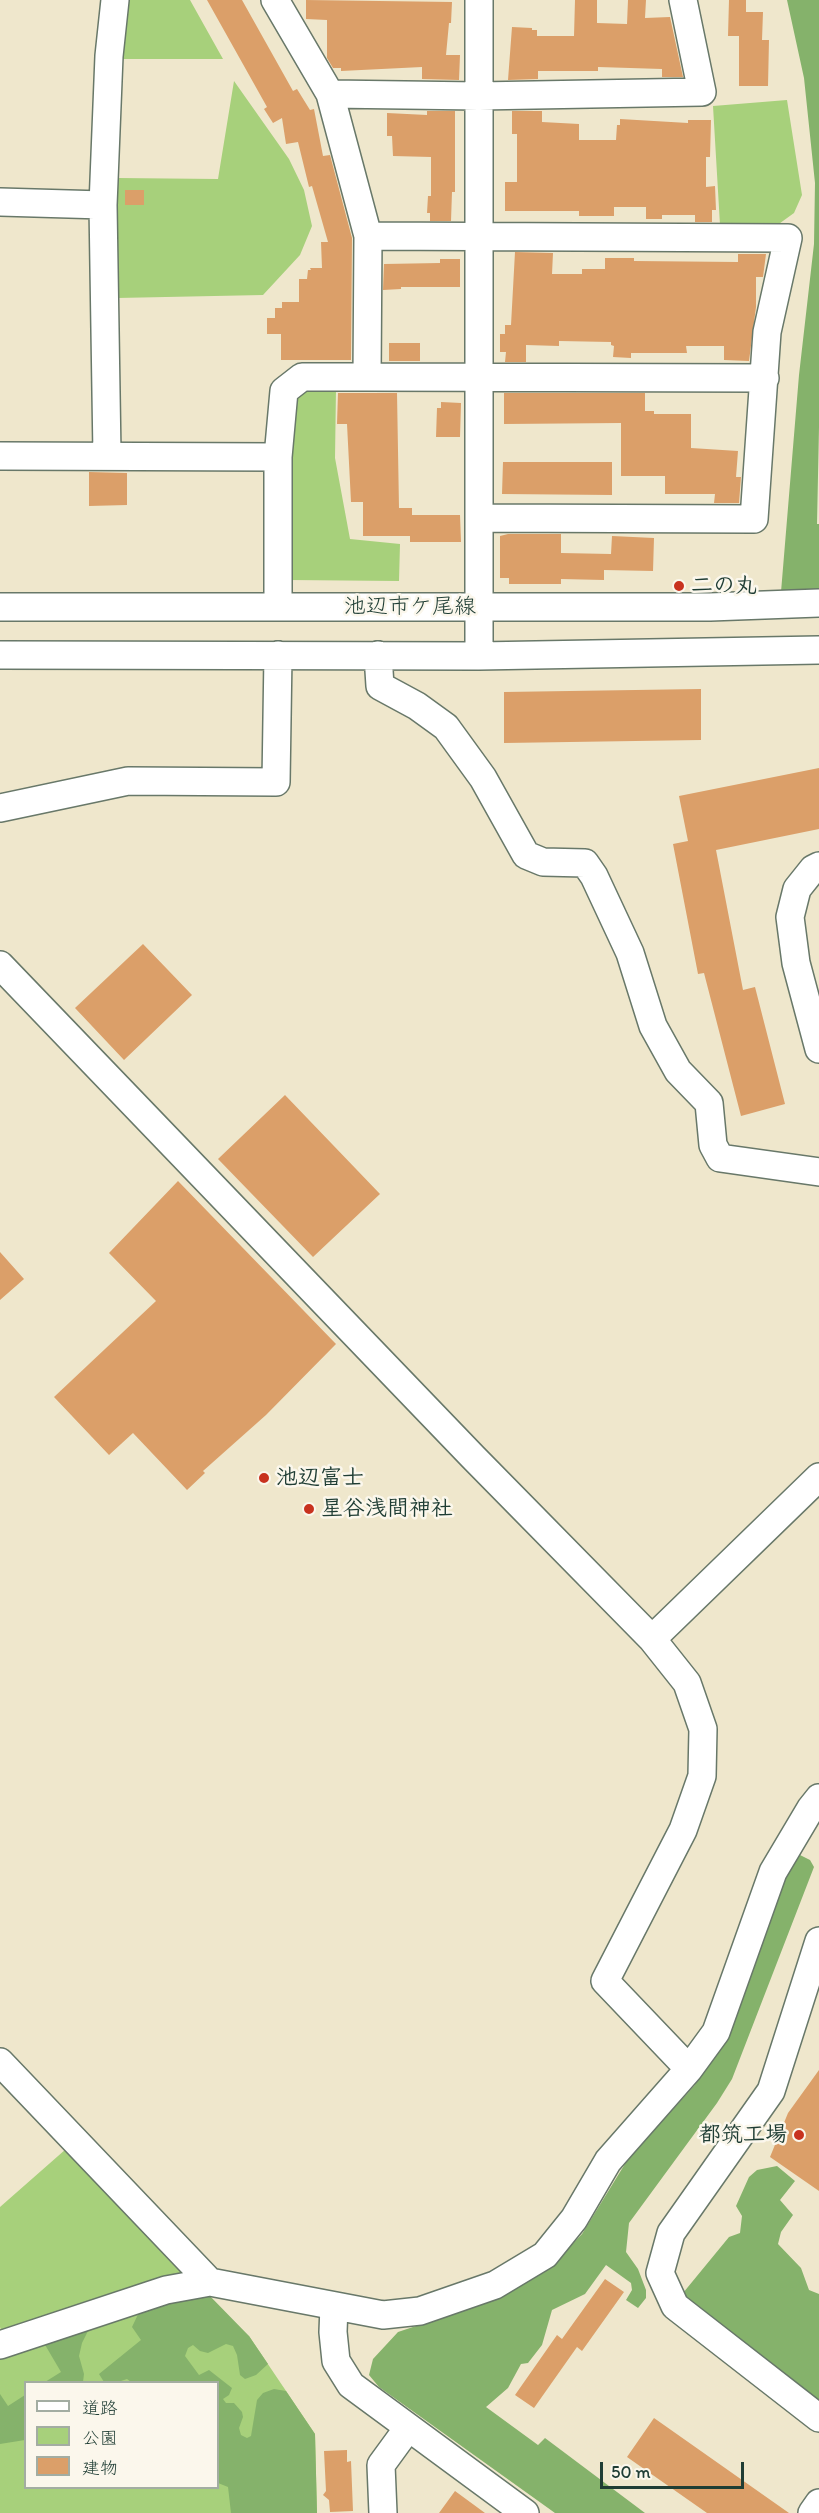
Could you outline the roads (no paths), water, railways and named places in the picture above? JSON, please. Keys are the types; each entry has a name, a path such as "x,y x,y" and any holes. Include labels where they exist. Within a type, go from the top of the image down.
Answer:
{"street":[{"path":"107,455 103,205 109,56 115,0"},
{"path":"274,0 330,94 368,236 367,377"},
{"path":"479,0 479,656"},
{"path":"330,94 479,96 702,92 683,0"},
{"path":"0,202 103,205"},
{"path":"368,236 788,238 767,332 754,519 480,518"},
{"path":"278,607 278,457 284,391 302,377 765,378"},
{"path":"0,456 278,457"},
{"name":"池辺市ケ尾線","path":"0,608 710,607 819,603"},
{"path":"0,655 479,656 819,650"},
{"path":"0,808 128,781 276,782 278,655"},
{"path":"378,655 380,686 417,706 446,727 483,778 526,855 543,862 585,863 594,876 630,952 653,1026 678,1071 709,1103 713,1145 720,1158 819,1172"},
{"path":"819,866 813,869 797,889 790,917 796,963 819,1049"},
{"path":"0,965 473,1457 652,1639 687,1683 703,1729 702,1776 683,1830 605,1981 689,2069"},
{"path":"652,1639 819,1477"},
{"path":"0,2345 166,2290 210,2282 383,2315 420,2311 495,2285 545,2255 574,2219 608,2161 689,2069 716,2032 773,1872 819,1798"},
{"path":"819,1941 771,2091 671,2233 660,2273 675,2306 819,2418"},
{"path":"0,2062 210,2282"},
{"path":"334,2306 333,2332 336,2361 351,2385 525,2513"},
{"path":"383,2513 381,2465 408,2428"},
{"path":"812,2513 819,2503"}],"place":[{"name":"二の丸","path":"679,586"},
{"name":"池辺富士","path":"264,1478"},
{"name":"星谷浅間神社","path":"309,1509"},
{"name":"都筑工場","path":"799,2135"}]}
